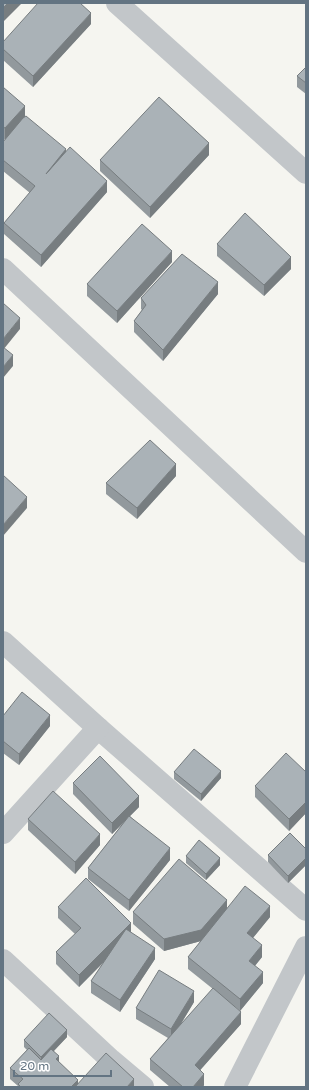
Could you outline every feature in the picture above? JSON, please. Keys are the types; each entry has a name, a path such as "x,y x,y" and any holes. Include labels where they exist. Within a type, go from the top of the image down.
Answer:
{"street":[{"path":"117,3 306,173"},
{"path":"3,269 306,552"},
{"path":"3,642 98,728 306,910"},
{"path":"3,833 98,728"},
{"path":"235,1087 306,947"},
{"path":"3,960 111,1060 143,1087"}],"building":[{"path":"3,3 8,3 3,8"},
{"path":"38,3 80,3 91,13 33,76 3,49 3,42"},
{"path":"306,67 306,83 297,76"},
{"path":"3,87 25,106 5,128 3,127"},
{"path":"159,97 209,143 150,207 100,160"},
{"path":"26,116 66,149 46,174 70,147 107,181 41,255 4,223 35,186 3,160 3,142"},
{"path":"245,213 291,257 264,285 217,244"},
{"path":"142,224 172,251 117,311 87,284"},
{"path":"182,254 218,282 163,350 134,321 146,305 141,298"},
{"path":"3,303 20,318 3,339"},
{"path":"3,347 13,355 3,367"},
{"path":"150,440 176,464 137,508 106,483"},
{"path":"3,475 27,497 3,525"},
{"path":"22,692 50,715 19,754 3,741 3,716"},
{"path":"194,749 221,771 201,794 174,772"},
{"path":"286,753 306,772 306,802 289,819 255,786"},
{"path":"100,756 139,796 112,823 73,783"},
{"path":"53,791 100,834 75,862 28,819"},
{"path":"129,816 170,848 129,900 88,868"},
{"path":"290,833 306,849 306,858 288,876 268,855"},
{"path":"199,840 220,858 206,874 186,856"},
{"path":"179,859 227,900 201,930 164,939 133,912"},
{"path":"86,878 131,923 79,975 56,952 81,928 58,907"},
{"path":"245,886 270,906 247,933 262,945 249,961 263,972 240,999 188,957"},
{"path":"126,929 155,948 120,1000 91,981"},
{"path":"159,970 194,991 171,1029 136,1008"},
{"path":"213,988 241,1012 195,1065 204,1074 193,1087 183,1087 150,1059"},
{"path":"49,1013 67,1030 41,1057 24,1040"},
{"path":"29,1048 41,1060 51,1049 59,1056 56,1059 78,1080 71,1087 21,1087 18,1084 23,1079 10,1068"},
{"path":"106,1053 134,1079 127,1087 75,1087"}]}
